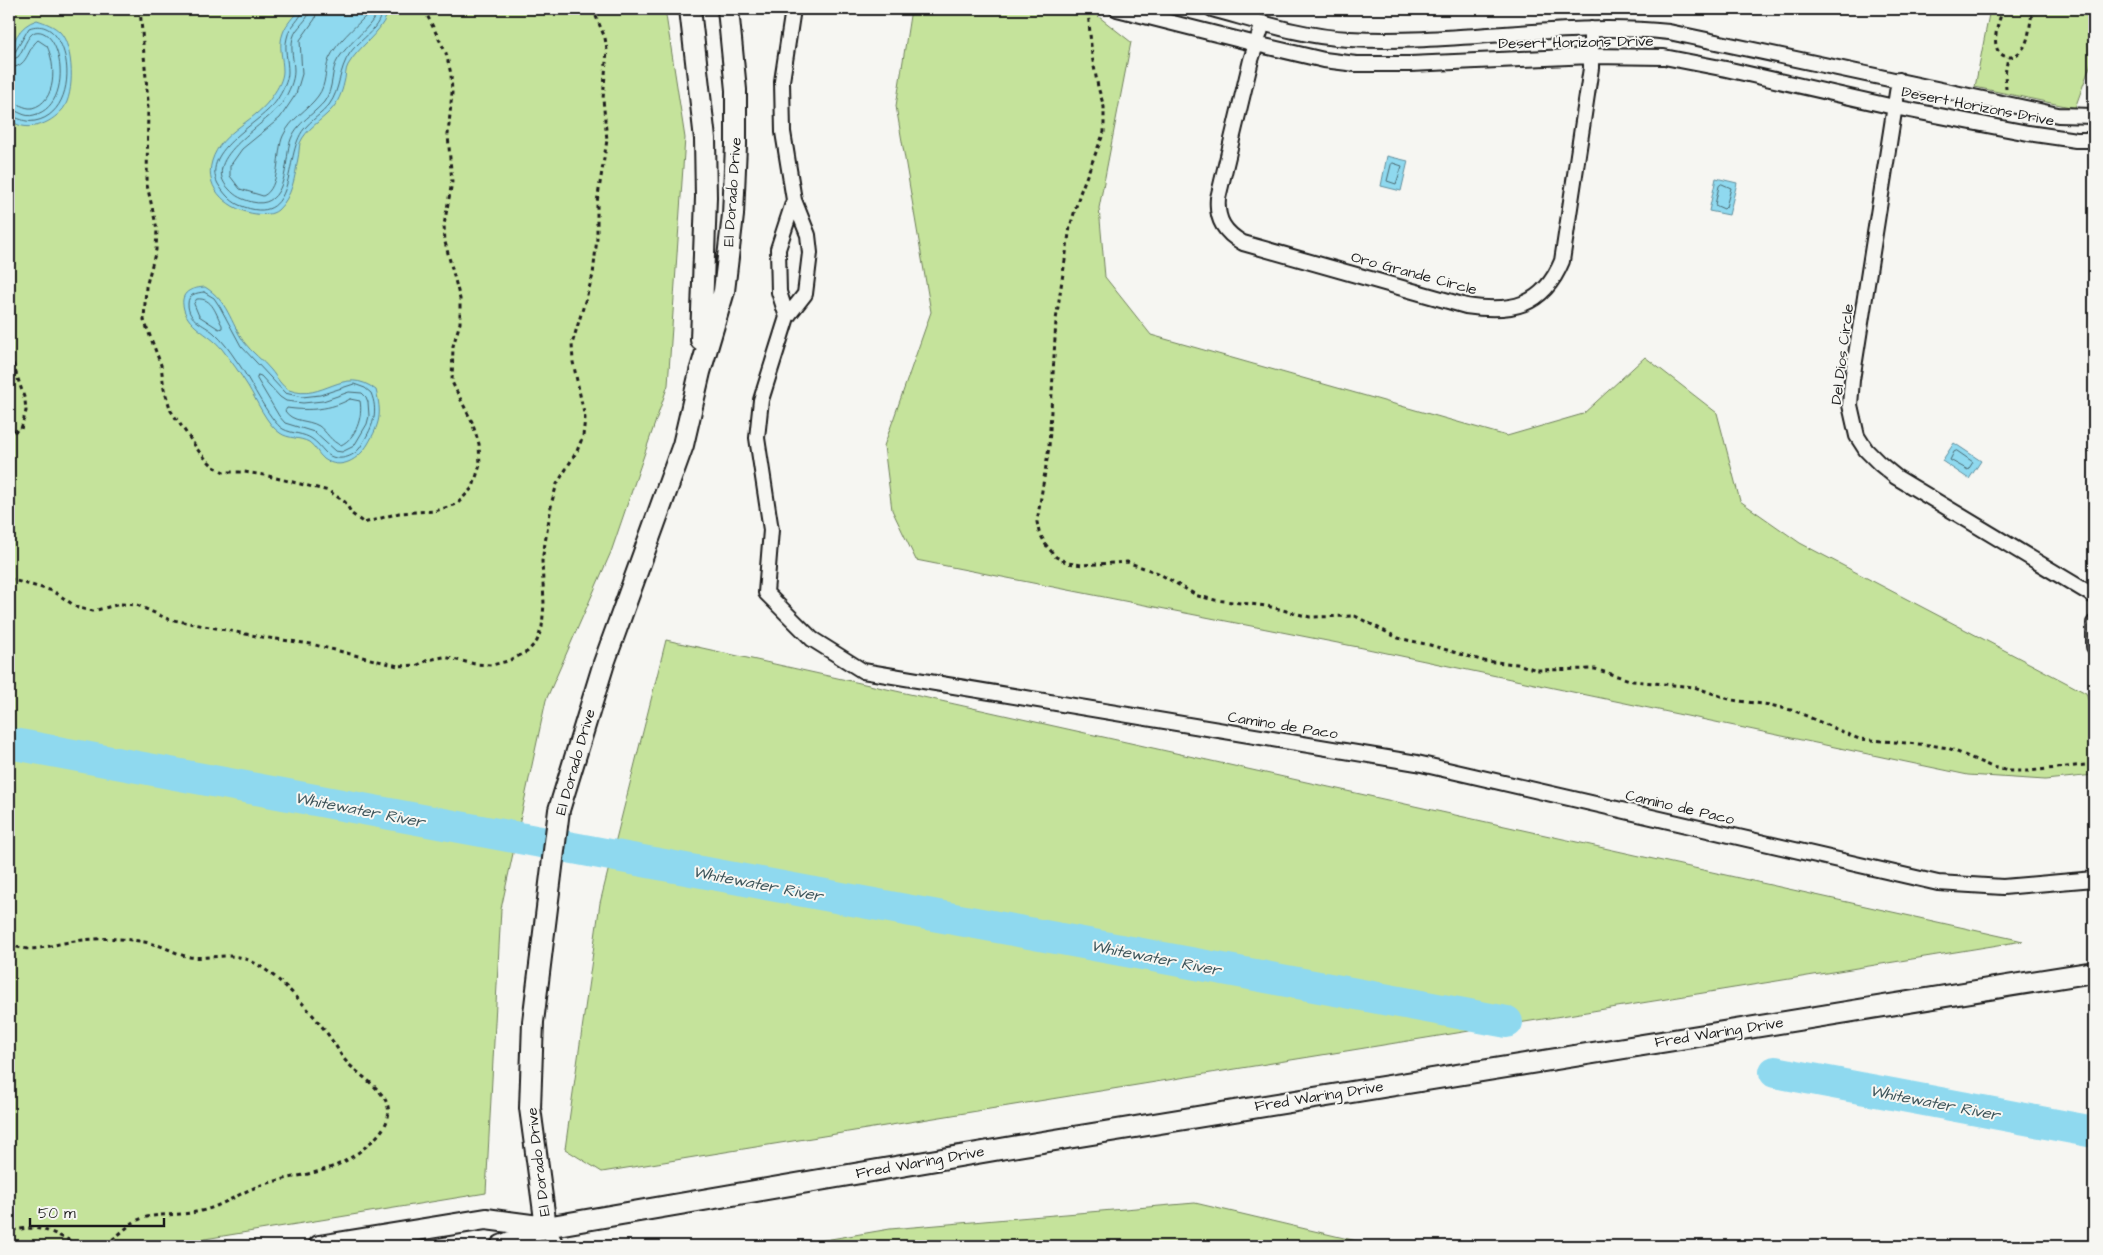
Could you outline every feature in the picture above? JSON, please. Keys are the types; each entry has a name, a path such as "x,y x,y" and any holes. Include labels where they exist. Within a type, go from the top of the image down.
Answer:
{"main road":[{"name":"El Dorado Drive","path":"690,9 705,139 706,196 700,372"},
{"name":"El Dorado Drive","path":"544,1236 530,1108 533,1022 559,810 604,663 682,445 700,372 724,291 733,215 736,145 736,90 728,9"},
{"name":"Fred Waring Drive","path":"502,1246 544,1236 1028,1144 2094,972"},
{"name":"Fred Waring Drive","path":"319,1246 486,1219 544,1236"}],"street":[{"name":"Camino de Paco","path":"793,9 782,81 783,132 794,200 808,235 810,253 805,294 787,317 761,400 756,438 771,530 766,593 812,638 863,671 1417,764 1938,882 2003,887 2094,879"},
{"name":"Desert Horizons Drive","path":"1117,9 1324,60 1356,64 1410,64 1635,55 1686,60 1894,107 2028,133 2076,140 2094,140"},
{"name":"Desert Horizons Drive","path":"1212,9 1318,36 1349,40 1433,38 1591,29 1639,29 1668,32 2058,115 2094,116"},
{"name":"Oro Grande Circle","path":"1263,23 1256,44 1218,198 1217,210 1225,229 1231,236 1243,243 1466,306 1490,309 1505,309 1519,305 1544,292 1562,261 1590,68 1591,29"},
{"name":"Del Dios Circle","path":"1899,80 1852,380 1850,405 1857,436 1866,450 1896,477 2094,596"},
{"name":"Camino de Paco","path":"787,317 779,292 778,249 794,200"},
{"path":"2094,623 2094,647"},
{"path":"544,1236 557,1246"}],"path":[{"path":"140,9 148,101 147,185 157,229 156,250 146,287 144,320 161,365 164,389 171,411 200,453 214,467 224,472 264,475 329,491 345,502 352,514 364,522 399,513 435,511 457,504 473,487 480,465 479,444 452,382 453,346 460,323 460,299 444,242 444,225 452,182 448,135 452,93 451,74 446,53 424,9"},
{"path":"9,579 53,591 78,608 93,611 120,604 137,605 168,619 262,637 311,644 398,666 418,665 428,660 444,657 492,665 508,661 528,652 537,641 542,627 544,604 542,561 555,492 557,484 577,451 583,436 585,418 573,362 572,344 593,274 597,238 597,202 607,140 603,98 607,50 605,38 593,9"},
{"path":"2003,9 1996,38 1997,47 2001,54 2008,57 2019,54 2025,45 2033,9"},
{"path":"1088,11 1092,56 1105,118 1104,132 1080,193 1070,227 1056,320 1049,447 1037,522 1046,545 1056,557 1082,565 1126,562 1141,566 1158,573 1198,596 1215,600 1267,606 1310,617 1356,616 1398,638 1430,645 1484,661 1517,664 1537,670 1549,671 1581,668 1595,669 1633,681 1681,684 1732,700 1770,705 1795,711 1839,732 1859,738 1948,748 1992,766 2009,770 2029,771 2094,764"},
{"path":"2007,104 2005,74 2008,57"},
{"path":"9,268 11,290 9,339 16,378 26,411 21,429 9,433"},
{"path":"9,944 31,950 82,941 126,940 159,946 189,957 239,957 250,961 275,978 308,1010 328,1034 348,1065 380,1092 387,1103 388,1116 382,1130 373,1140 342,1164 323,1171 265,1184 214,1208 198,1212 144,1218 132,1223 102,1245 88,1246 70,1242 39,1229 9,1230"}],"green space":[{"path":"9,9 665,9 685,138 668,385 611,552 546,700 501,909 486,1193 162,1246 9,1246"},
{"path":"911,9 1094,9 1094,13 1131,42 1099,208 1105,277 1151,335 1507,436 1583,414 1645,357 1717,413 1740,501 1800,543 2086,693 2094,718 2094,775 2045,780 1968,775 1363,648 916,560 892,510 884,446 931,312 896,106"},
{"path":"1990,9 2094,9 2094,55 2075,108 1975,87"},
{"path":"666,640 2023,941 602,1172 565,1149 600,903"},
{"path":"1195,1203 1378,1246 789,1246 890,1229"}],"water":[{"path":"300,9 385,9 387,15 379,29 348,65 345,81 336,104 310,129 300,143 296,172 287,199 283,205 276,212 270,214 247,212 229,204 215,190 210,171 212,161 223,141 258,112 277,89 283,74 281,47 283,33 290,20"},
{"path":"37,20 55,28 65,39 70,59 71,82 67,102 58,115 37,126 30,127 15,124 9,119 8,77 12,48 17,36 25,26"},
{"path":"1387,156 1408,161 1401,191 1381,186"},
{"path":"1716,178 1737,183 1729,215 1709,211"},
{"path":"205,287 224,305 247,346 268,366 286,389 301,393 312,392 343,382 353,381 364,383 376,390 379,418 368,444 355,459 337,464 330,462 324,459 309,442 287,436 275,429 266,418 242,376 222,349 193,324 185,313 183,300 186,293 193,289"},
{"path":"1954,443 1981,461 1969,479 1942,461"}],"waterway":[{"name":"Whitewater River","path":"9,743 1507,1022"},
{"name":"Whitewater River","path":"1775,1072 2094,1132"}]}
